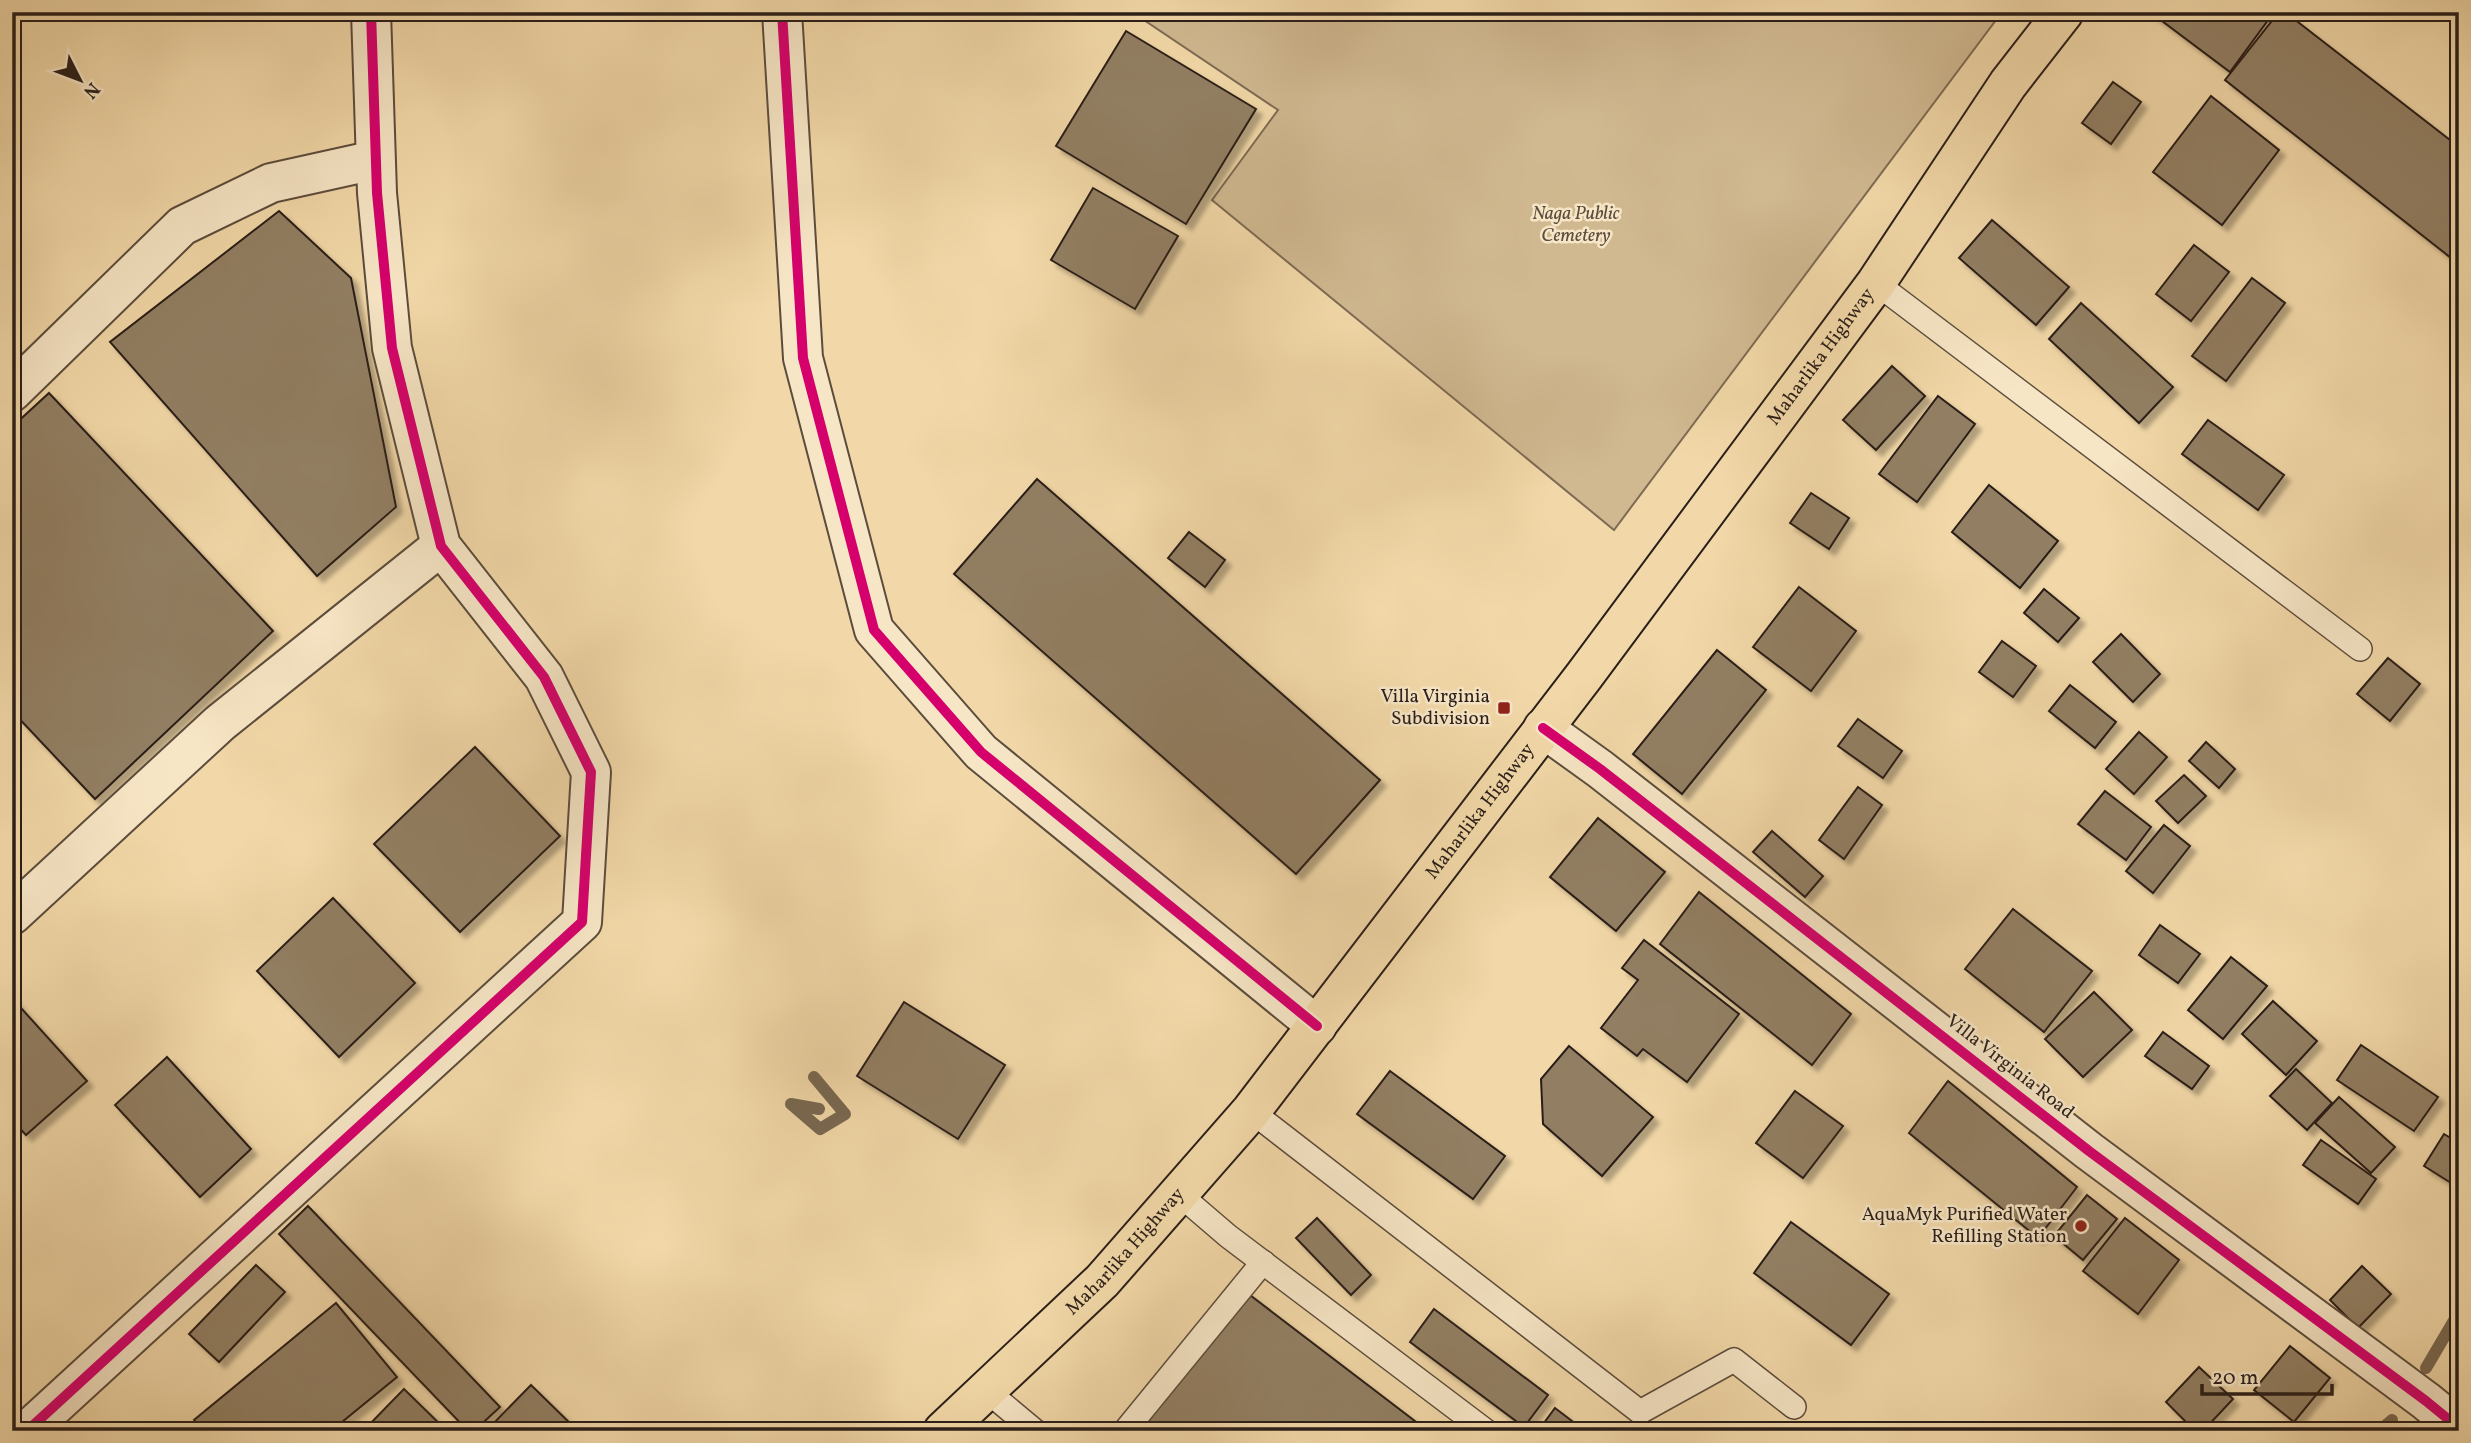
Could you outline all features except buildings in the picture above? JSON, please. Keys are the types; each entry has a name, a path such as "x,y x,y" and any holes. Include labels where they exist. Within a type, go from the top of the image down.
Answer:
{"main road":[{"name":"Maharlika Highway","path":"943,1431 1102,1281 1251,1111 1584,676 1876,283 2008,84 2064,12"}],"street":[{"path":"27,1431 582,922 591,772 544,677 442,546 392,348 376,160 370,12"},
{"path":"782,12 803,358 874,630 981,752 1317,1026"},
{"path":"12,392 182,226 271,183 376,160"},
{"path":"12,915 220,723 442,546"},
{"name":"Villa Virginia Road","path":"1543,728 1611,777 2089,1151 2426,1401 2459,1429"}],"lane":[{"path":"1876,283 2360,649"},
{"path":"1251,1111 1640,1412 1734,1360 1794,1407"},
{"path":"1179,1194 1228,1236 1486,1431"},
{"path":"1125,1431 1263,1262"},
{"path":"987,1391 1035,1431"}],"green space":[{"name":"Naga Public Cemetery","path":"1132,12 2002,12 1614,530 1212,200 1278,110"}],"waterway":[{"path":"814,1077 845,1114 820,1129 791,1104 819,1109"},
{"path":"2426,1368 2459,1312"},
{"path":"2379,1431 2392,1420"}],"cycle path":[{"path":"27,1431 582,922 591,772 544,677 441,546 392,348 377,193 371,12"},
{"path":"782,12 803,358 874,630 981,752 1317,1026"},
{"path":"1543,728 1600,769 2089,1151 2459,1428"}],"place":[{"name":"Villa Virginia Subdivision","path":"1504,708"},
{"name":"AquaMyk Purified Water Refilling Station","path":"2081,1226"}]}
